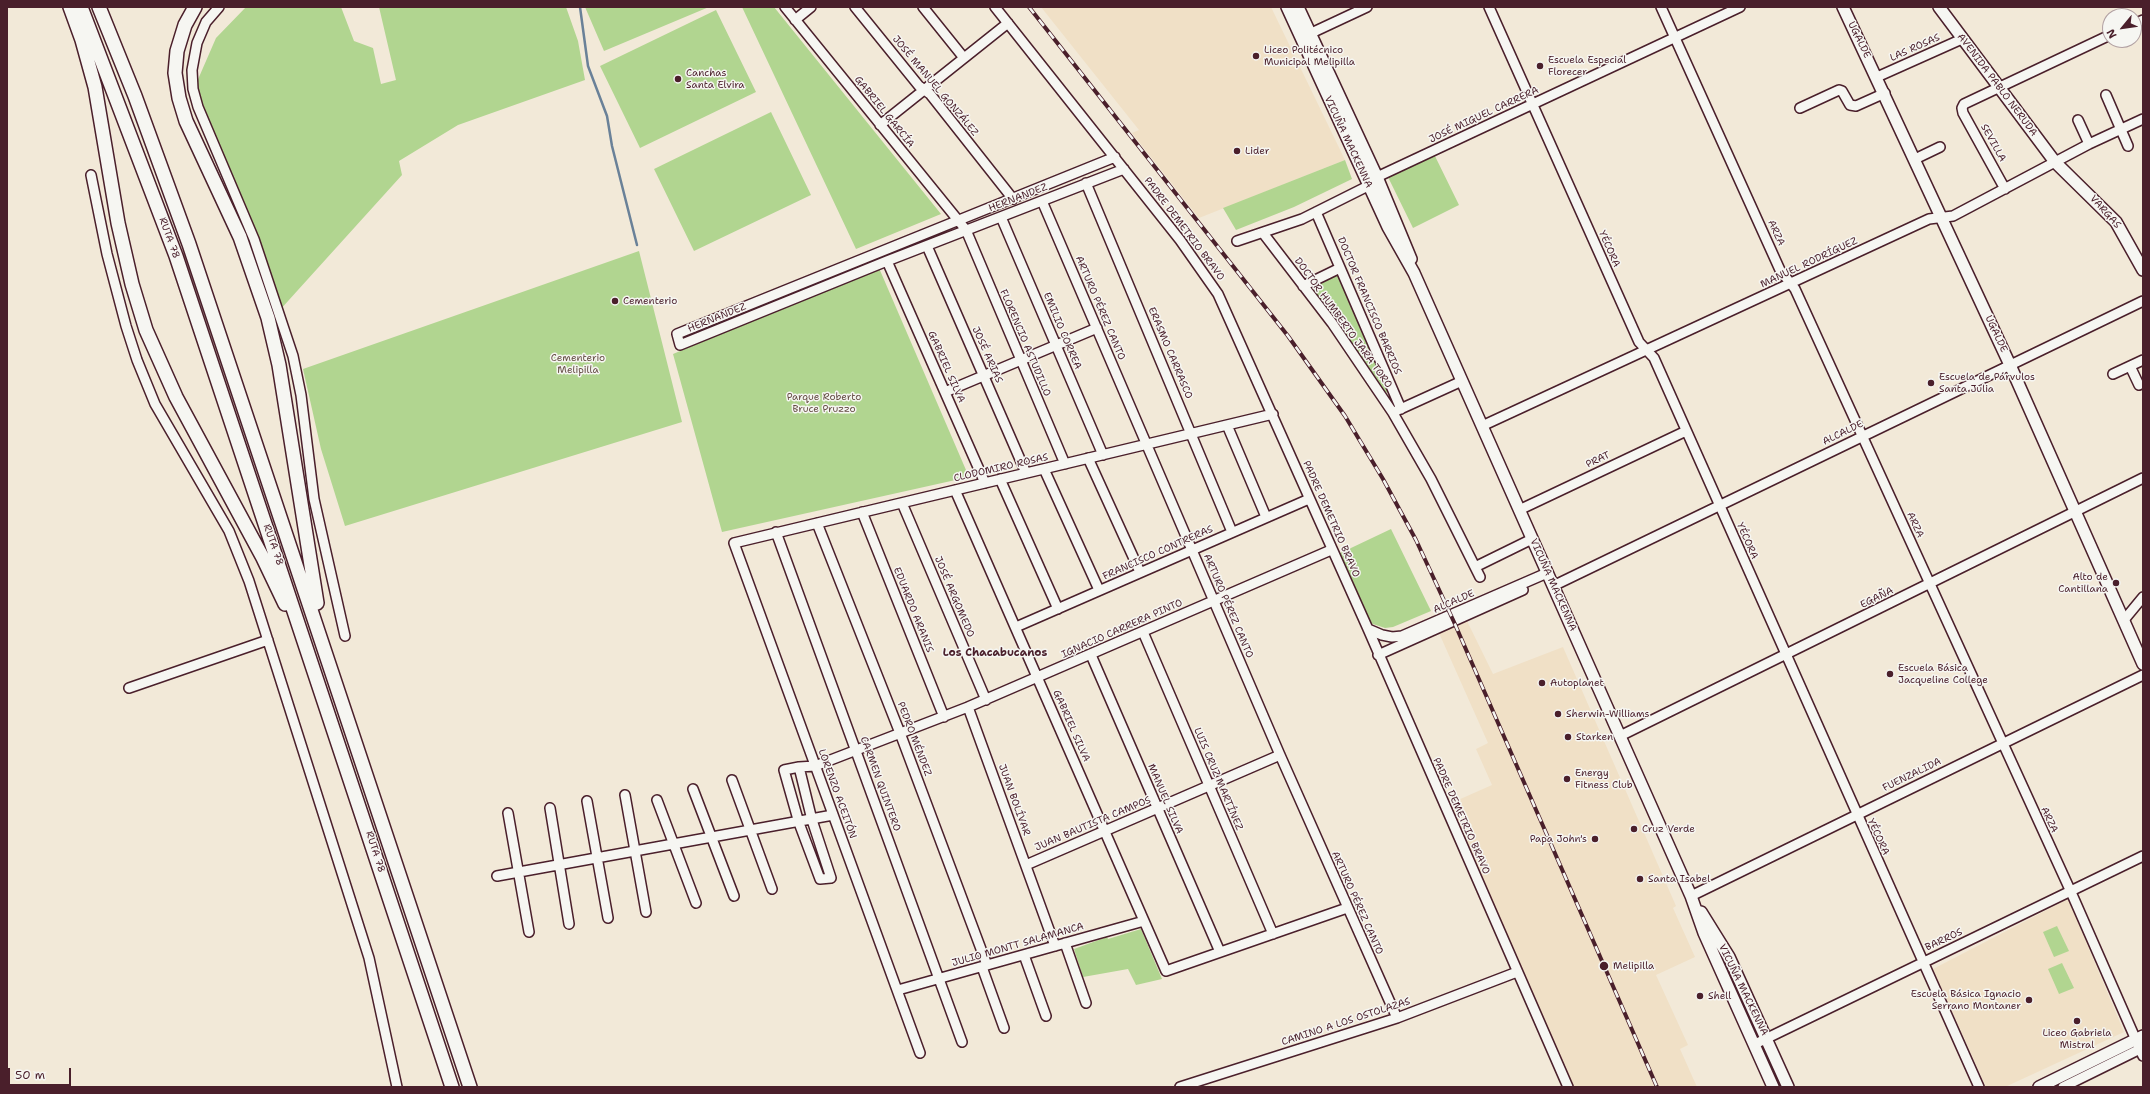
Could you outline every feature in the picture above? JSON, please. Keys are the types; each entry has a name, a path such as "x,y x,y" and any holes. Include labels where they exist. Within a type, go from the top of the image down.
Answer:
{"highway":[{"path":"70,7 82,40 95,88 118,223 132,284 146,330 176,397 263,558 313,667"},
{"name":"RUTA 78","path":"81,7 176,256 452,1087"},
{"name":"RUTA 78","path":"99,7 135,96 190,244 470,1087"},
{"path":"195,7 183,29 177,51 175,73 179,98 186,121 240,237 268,318 279,365 312,575 336,680"}],"main road":[{"name":"VICUÑA MACKENNA","path":"1287,7 1306,36 1377,177 1404,240 1414,273"},
{"name":"VICUÑA MACKENNA","path":"1298,7 1306,36 1368,186 1391,234 1414,273 1691,896 1704,933 1773,1087"},
{"name":"UGALDE","path":"1843,7 1885,93 2010,365 2143,664"},
{"name":"AVENIDA PABLO NERUDA","path":"1938,7 2055,162"},
{"name":"VARGAS","path":"2055,162 2116,222 2143,270"},
{"name":"VICUÑA MACKENNA","path":"1691,896 1729,957 1788,1087"},
{"path":"2039,1087 2140,1045"}],"street":[{"path":"219,7 206,22 197,43 192,70 193,89 198,107 254,239 293,356 301,395 314,499 345,636"},
{"name":"GABRIEL GARCÍA","path":"785,7 966,230"},
{"path":"795,20 811,7"},
{"name":"JOSÉ MANUEL GONZÁLEZ","path":"855,7 919,86 930,94 1013,198"},
{"path":"923,7 964,58"},
{"name":"PADRE DEMETRIO BRAVO","path":"995,7 1115,157 1212,283 1230,317 1568,1087"},
{"path":"1306,36 1367,7"},
{"name":"YÉCORA","path":"1489,7 1639,342 1654,358 1856,815 1979,1087"},
{"name":"ARZA","path":"1661,7 1780,270 1795,289 1863,436 2140,1045"},
{"name":"JOSÉ MIGUEL CARRERA","path":"1237,241 1263,233 1316,212 1368,186 1377,177 1740,7"},
{"path":"880,125 1008,23"},
{"name":"LAS ROSAS","path":"1877,77 1962,39"},
{"path":"1998,87 2102,39"},
{"name":"SEVILLA","path":"1998,87 1968,101 1962,108 2005,189"},
{"path":"1800,108 1839,90 1844,93 1850,105 1856,106 1885,93"},
{"path":"2106,95 2128,146"},
{"name":"MANUEL RODRÍGUEZ","path":"1482,426 1929,219 1953,216 2089,144 2143,119"},
{"path":"2078,120 2089,144"},
{"path":"1915,160 1940,147"},
{"name":"HERNANDEZ","path":"1115,157 677,334 680,345 887,261 1124,169"},
{"path":"91,175 107,254 126,326 137,360 155,404 229,531 249,581 369,958 397,1087"},
{"name":"ERASMO CARRASCO","path":"1086,183 1232,532"},
{"name":"ARTURO PÉREZ CANTO","path":"1042,201 1280,755 1397,1018"},
{"name":"DOCTOR FRANCISCO BARRIOS","path":"1316,212 1397,411"},
{"name":"EMILIO CORREA","path":"1001,217 1103,455"},
{"name":"FLORENCIO ASTUDILLO","path":"966,230 1064,464"},
{"name":"DOCTOR HUMBERTO JARA TORO","path":"1263,233 1397,411 1480,577"},
{"name":"JOSÉ ARIAS","path":"927,246 1026,473"},
{"name":"GABRIEL SILVA","path":"887,261 985,483"},
{"path":"1303,286 1340,268"},
{"name":"ALCALDE","path":"1378,655 1719,505 2143,301"},
{"path":"945,392 1097,328"},
{"path":"2112,374 2143,360"},
{"path":"2130,366 2139,385"},
{"path":"1397,411 1462,381"},
{"name":"CLODOMIRO ROSAS","path":"734,543 1272,414"},
{"path":"1227,425 1266,517"},
{"name":"PRAT","path":"1520,510 1686,431"},
{"path":"1088,458 1140,572"},
{"path":"1044,469 1099,590"},
{"name":"EGAÑA","path":"1620,736 2143,478"},
{"path":"1000,479 1058,608"},
{"name":"GABRIEL SILVA","path":"955,490 1166,971 1220,952"},
{"name":"FRANCISCO CONTRERAS","path":"1016,627 1309,499"},
{"name":"JOSÉ ARGOMEDO","path":"902,503 986,700"},
{"name":"EDUARDO ARANIS","path":"862,512 944,717"},
{"name":"PEDRO MÉNDEZ","path":"817,523 900,733 984,966 1004,1028"},
{"name":"CARMEN QUINTERO","path":"776,532 962,1042"},
{"path":"1475,566 1532,539"},
{"name":"LORENZO ACEITÓN","path":"734,543 920,1053"},
{"name":"IGNACIO CARRERA PINTO","path":"799,823 784,770 815,766 944,717 1038,678 1332,550"},
{"name":"ALCALDE","path":"1368,629 1387,636 1402,636 1550,579"},
{"path":"2124,620 2143,597"},
{"name":"LUIS CRUZ MARTÍNEZ","path":"1142,632 1273,934"},
{"path":"129,688 268,640"},
{"name":"MANUEL SILVA","path":"1091,655 1220,952"},
{"name":"FUENZALIDA","path":"1691,896 2143,675"},
{"name":"JUAN BOLÍVAR","path":"968,707 1055,946"},
{"name":"JUAN BAUTISTA CAMPOS","path":"1026,865 1280,755"},
{"path":"799,767 812,820 831,878 820,879 799,823"},
{"path":"732,780 772,890"},
{"path":"693,789 734,896"},
{"path":"626,795 646,912"},
{"path":"657,800 696,903"},
{"path":"587,801 608,918"},
{"path":"550,808 569,924"},
{"path":"508,813 529,932"},
{"path":"497,876 799,823 833,815"},
{"name":"BARROS","path":"1755,1044 2143,856"},
{"path":"1220,952 1347,908"},
{"name":"JULIO MONTT SALAMANCA","path":"898,990 1144,921"},
{"path":"1065,943 1086,1003"},
{"path":"1024,955 1046,1016"},
{"name":"CAMINO A LOS OSTOLAZAS","path":"1180,1087 1397,1018 1517,972"},
{"path":"2062,1087 2140,1045"}],"shaded area":[{"path":"1041,7 1271,7 1345,160 1199,218 1132,133 1139,130"},
{"path":"1467,621 1493,674 1563,647 1676,906 1673,908 1695,957 1656,975 1688,1045 1680,1049 1697,1087 1574,1087 1449,804 1492,785 1476,749 1488,743 1439,633"},
{"name":"Escuela Básica Ignacio Serrano Montaner","path":"2068,899 2124,1032 2005,1087 1986,1087 1933,969"}],"green space":[{"path":"246,7 341,7 354,41 373,48 381,84 396,80 379,7 566,7 578,41 585,80 458,125 399,161 402,175 279,311 207,128 196,84 216,38"},
{"path":"585,7 709,7 604,51"},
{"path":"742,7 774,7 941,214 856,249"},
{"name":"Canchas Santa Elvira","path":"716,10 756,92 640,148 600,66"},
{"path":"771,112 811,195 694,251 654,169"},
{"path":"1433,152 1459,205 1413,228 1387,175"},
{"path":"1345,160 1352,179 1294,207 1236,230 1223,208"},
{"name":"Cementerio Melipilla","path":"639,251 682,422 345,526 321,449 303,369"},
{"name":"Parque Roberto Bruce Pruzzo","path":"879,268 969,477 722,532 673,354"},
{"path":"1338,274 1391,391 1385,393 1310,287"},
{"path":"1391,529 1431,611 1393,627 1385,628 1364,621 1332,557"},
{"path":"2057,926 2069,951 2054,957 2043,932"},
{"path":"1141,929 1162,979 1136,985 1128,969 1083,977 1074,949 1107,937 1108,939"},
{"path":"2062,963 2074,988 2059,994 2048,969"}],"waterway":[{"path":"580,7 588,66 607,116 612,146 637,245"}],"railway":[{"path":"1029,7 1288,336 1345,416 1383,479 1416,540 1454,622 1657,1087"}],"place":[{"name":"Liceo Politécnico Municipal Melipilla","path":"1256,56"},
{"name":"Escuela Especial Florecer","path":"1540,66"},
{"name":"Canchas Santa Elvira","path":"678,79"},
{"name":"Lider","path":"1237,151"},
{"name":"Cementerio","path":"615,301"},
{"name":"Escuela de Párvulos Santa Julia","path":"1931,383"},
{"name":"Alto de Cantillana","path":"2116,583"},
{"name":"Escuela Básica Jacqueline College","path":"1890,674"},
{"name":"Autoplanet","path":"1542,683"},
{"name":"Sherwin-Williams","path":"1558,714"},
{"name":"Starken","path":"1568,737"},
{"name":"Energy Fitness Club","path":"1567,779"},
{"name":"Cruz Verde","path":"1634,829"},
{"name":"Papa John's","path":"1595,839"},
{"name":"Santa Isabel","path":"1640,879"},
{"name":"Melipilla","path":"1604,966"},
{"name":"Shell","path":"1700,996"},
{"name":"Escuela Básica Ignacio Serrano Montaner","path":"2029,1000"},
{"name":"Liceo Gabriela Mistral","path":"2077,1021"}],"district":[{"name":"Los Chacabucanos","path":"995,653"}]}
